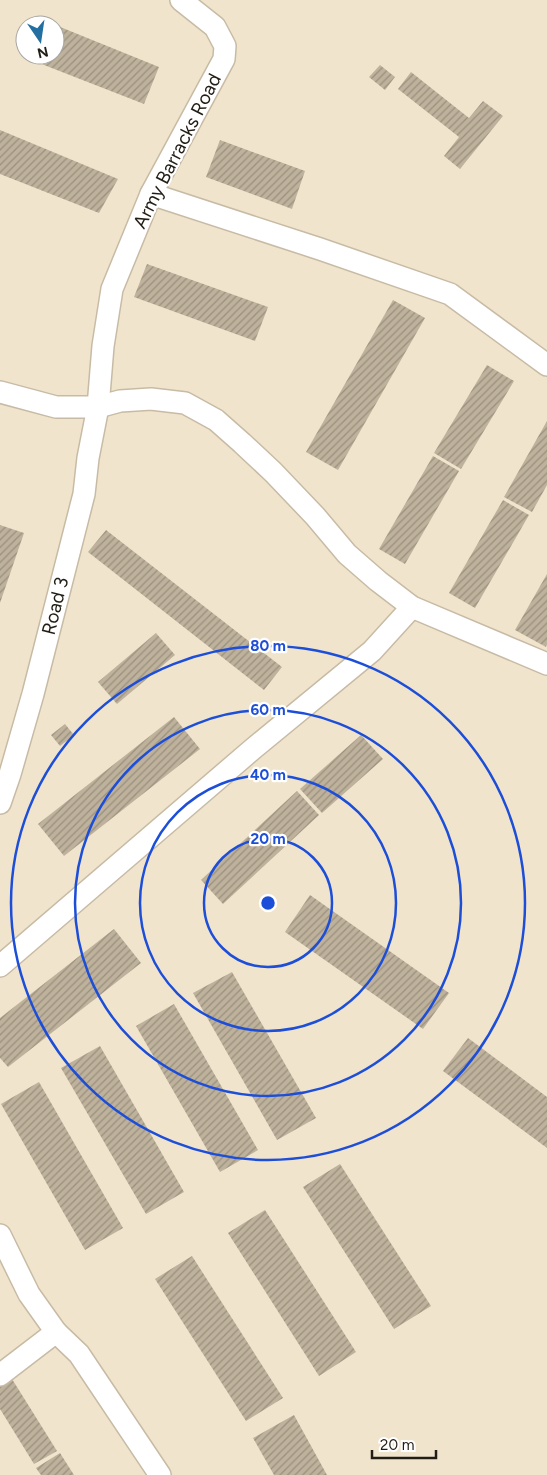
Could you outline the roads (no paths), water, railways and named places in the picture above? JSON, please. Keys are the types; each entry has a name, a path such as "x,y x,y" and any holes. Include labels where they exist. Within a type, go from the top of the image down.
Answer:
{"street":[{"name":"Army Barracks Road","path":"98,407 103,346 112,288 151,194 224,59 225,46 215,27 181,0"},
{"path":"151,194 320,248 450,294 547,365"},
{"path":"0,392 56,407 98,407 120,401 159,400 185,403 216,420 273,472 347,554 412,607 547,664"},
{"name":"Road 3","path":"0,803 33,694 84,494 88,458 98,407"},
{"path":"0,966 254,748 372,651 412,607"},
{"path":"0,1235 29,1294 56,1332 79,1354 160,1475"},
{"path":"0,1375 56,1332"}]}
